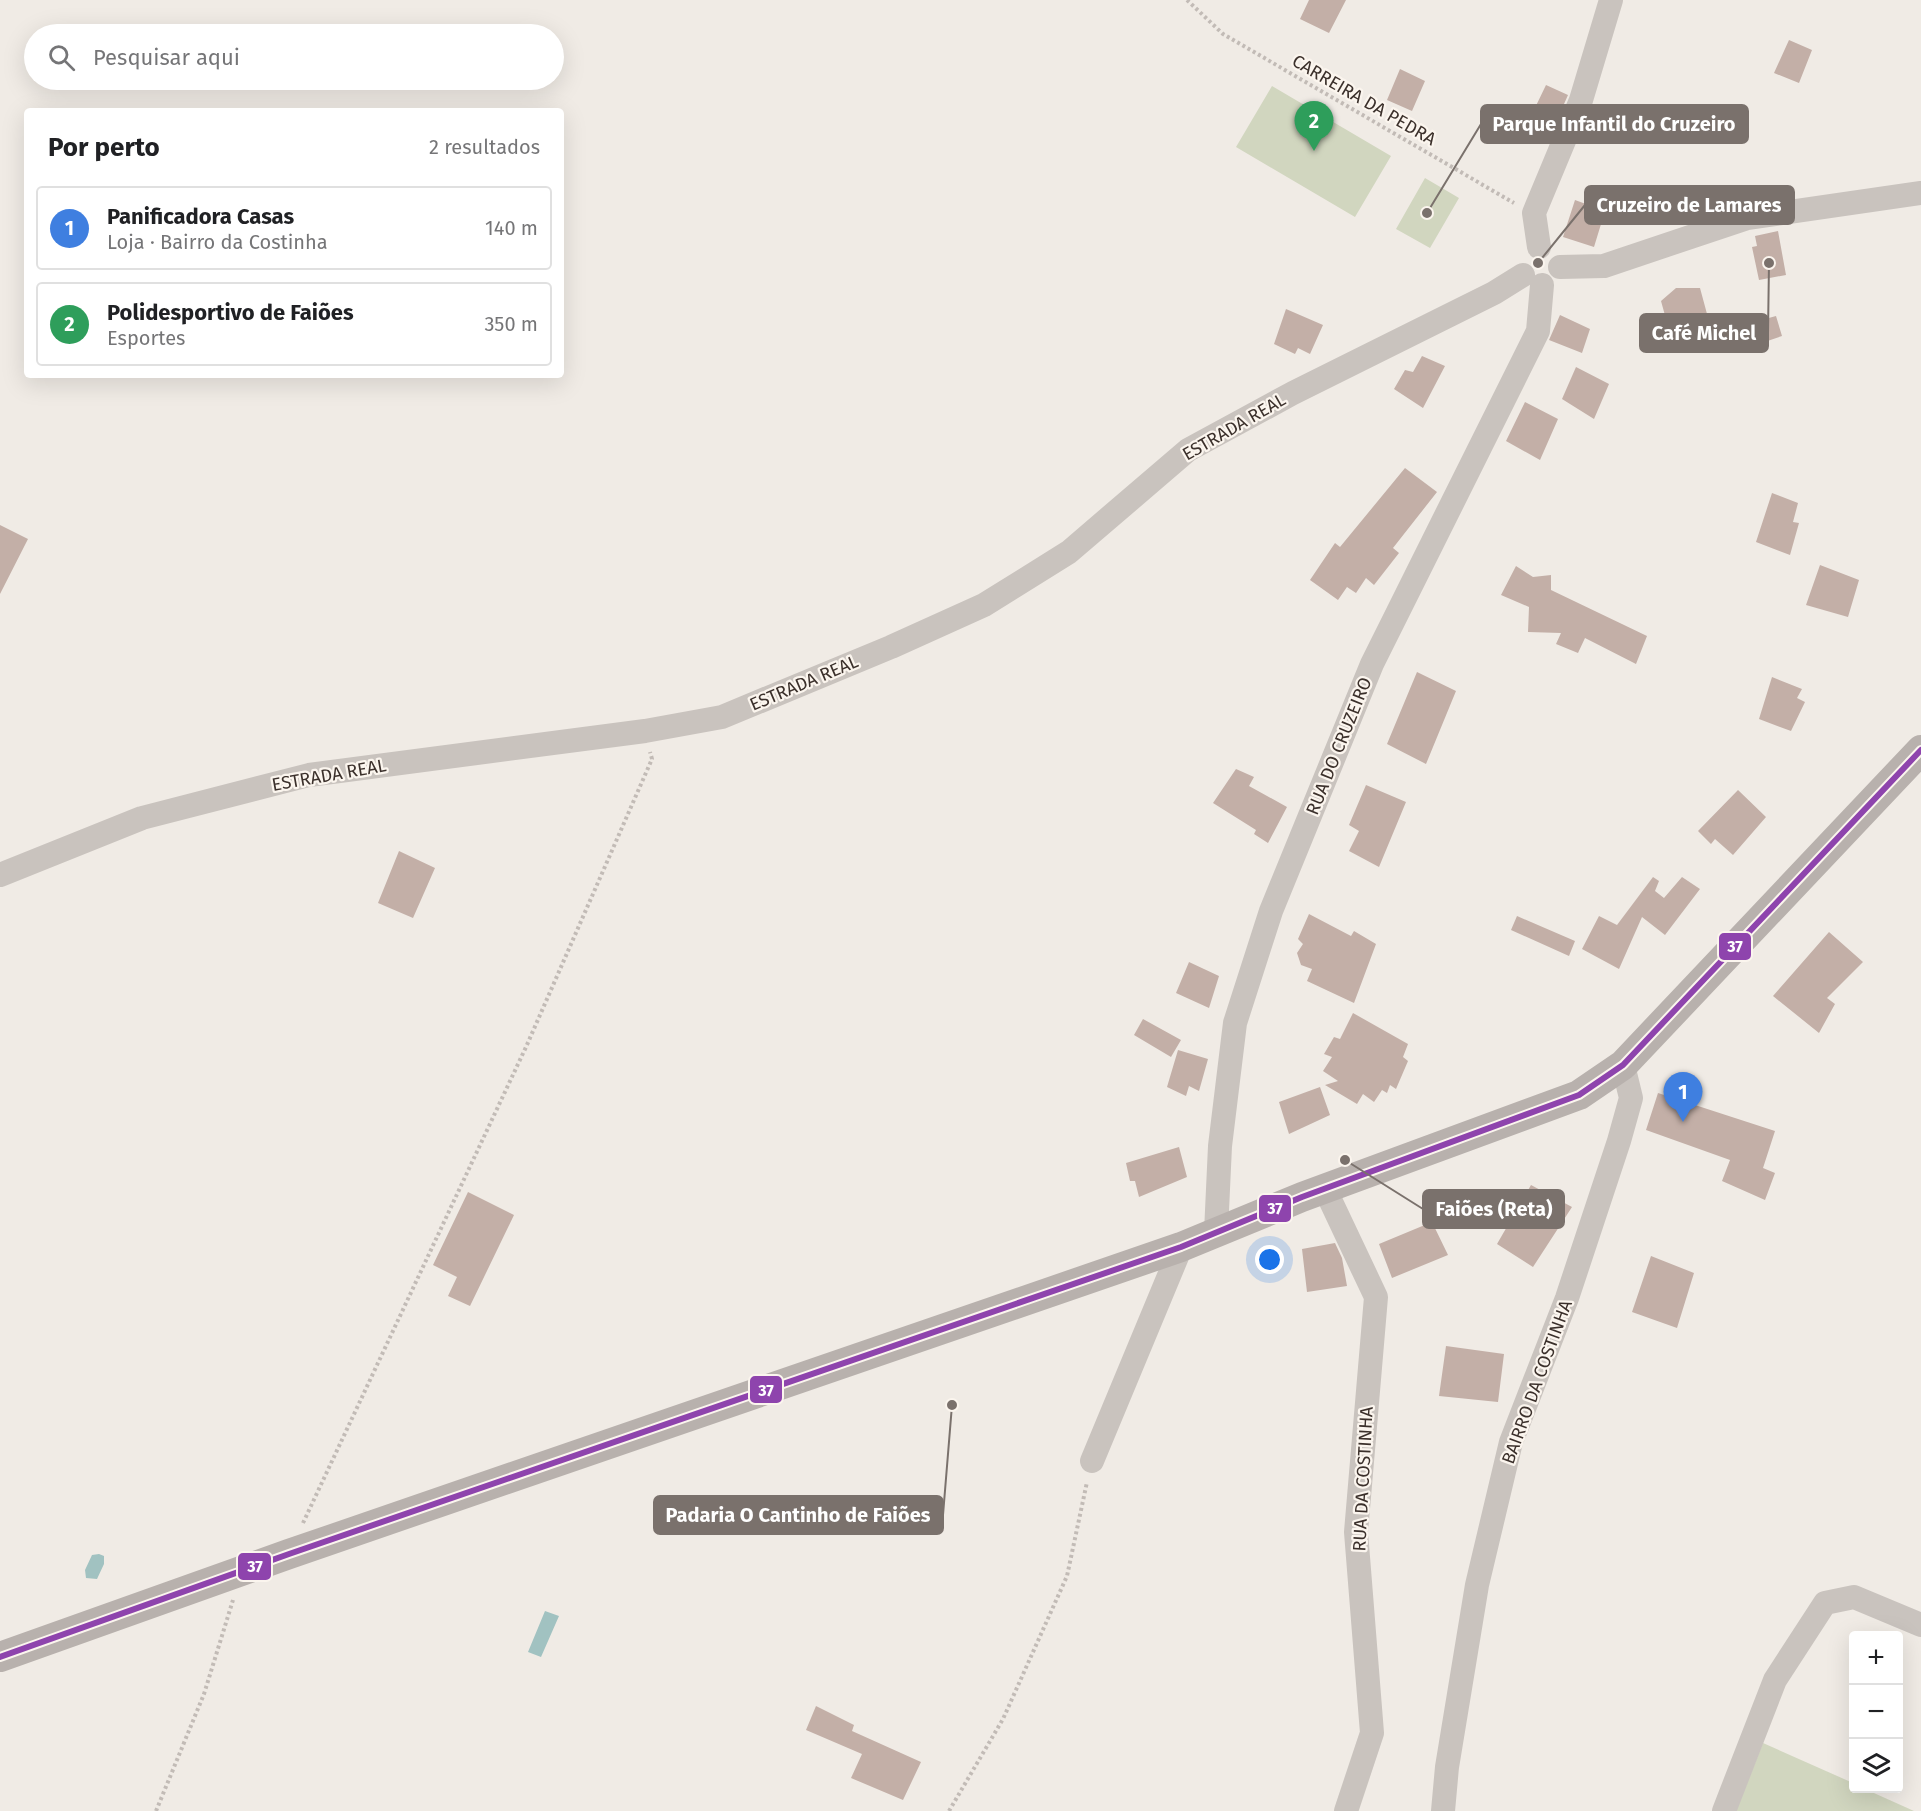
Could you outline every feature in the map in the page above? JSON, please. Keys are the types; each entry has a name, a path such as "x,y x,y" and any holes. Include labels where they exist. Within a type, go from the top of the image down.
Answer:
{"main road":[{"path":"0,1657 289,1554 1181,1247 1325,1189 1579,1095 1623,1065 1921,750"}],"street":[{"path":"1539,247 1534,213 1581,100 1611,0"},
{"path":"1560,267 1604,266 1747,218 1921,193"},
{"path":"1539,247 1552,250 1556,254 1560,267 1555,280 1533,280 1522,260 1532,249 1539,247"},
{"name":"ESTRADA REAL","path":"0,875 142,818 309,775 645,731 722,717 891,647 984,605 1069,552 1188,450 1293,393 1494,293 1533,280"},
{"name":"RUA DO CRUZEIRO","path":"1216,1232 1220,1146 1235,1023 1271,911 1372,664 1538,331 1533,280"},
{"name":"BAIRRO DA COSTINHA","path":"1443,1811 1447,1767 1485,1552 1511,1442 1567,1298 1619,1141 1631,1098 1623,1065"},
{"name":"RUA DA COSTINHA","path":"1325,1189 1376,1297 1356,1532 1372,1733 1346,1811"},
{"path":"1092,1461 1181,1247"},
{"path":"1724,1811 1775,1680 1825,1603 1854,1597 1921,1625"}],"path":[{"name":"CARREIRA DA PEDRA","path":"1187,0 1224,34 1534,213"},
{"path":"289,1554 526,1047 652,759 645,731"},
{"path":"949,1811 1003,1719 1067,1576 1092,1461"},
{"path":"156,1811 204,1694 229,1620 238,1572"}],"green space":[{"path":"1272,86 1391,156 1355,217 1236,147"},
{"path":"1425,178 1459,198 1430,248 1396,229"},
{"path":"1763,1743 1849,1781 1849,1793 1874,1793 1914,1811 1736,1811"}],"water":[{"path":"92,1555 104,1556 104,1564 97,1579 86,1578 85,1570"},
{"path":"545,1611 559,1616 541,1657 528,1652"}],"building":[{"path":"1309,0 1346,0 1329,33 1300,19"},
{"path":"1789,40 1812,50 1799,83 1774,73"},
{"path":"1400,69 1425,81 1412,111 1387,100"},
{"path":"1546,85 1568,95 1556,122 1533,112"},
{"path":"1575,200 1605,211 1594,247 1563,237"},
{"path":"1778,231 1786,275 1759,280 1752,247 1757,246 1755,236"},
{"path":"1676,288 1700,288 1710,325 1671,337 1661,301"},
{"path":"1286,309 1323,325 1310,354 1298,348 1295,354 1274,344"},
{"path":"1763,314 1765,319 1776,316 1782,336 1735,352 1727,325"},
{"path":"1560,315 1590,329 1582,353 1549,340"},
{"path":"1422,356 1445,366 1423,408 1394,389 1405,370 1413,372"},
{"path":"1576,367 1609,384 1594,419 1562,399"},
{"path":"1525,402 1558,419 1540,460 1506,441"},
{"path":"1405,468 1437,492 1393,548 1399,553 1374,585 1366,578 1356,593 1347,587 1338,600 1310,580 1335,543 1340,547"},
{"path":"1772,493 1798,503 1793,522 1799,523 1790,555 1756,542"},
{"path":"0,525 28,539 0,594"},
{"path":"1820,565 1859,580 1848,617 1806,605"},
{"path":"1516,566 1533,577 1551,575 1551,590 1647,636 1636,664 1585,638 1578,653 1556,644 1561,633 1528,632 1529,607 1501,595"},
{"path":"1417,672 1456,691 1426,764 1387,744"},
{"path":"1772,677 1802,689 1797,698 1805,702 1791,731 1759,719"},
{"path":"1236,769 1254,777 1249,786 1287,807 1268,843 1254,834 1256,830 1213,803"},
{"path":"1366,785 1406,802 1379,867 1349,851 1359,831 1349,825"},
{"path":"1738,790 1766,817 1733,855 1715,839 1711,844 1698,831"},
{"path":"399,851 435,868 413,918 378,903"},
{"path":"1653,877 1659,881 1655,891 1664,898 1682,877 1700,889 1665,935 1642,917 1619,969 1582,949 1599,916 1617,925"},
{"path":"1309,914 1351,936 1354,931 1376,944 1354,1003 1307,981 1312,969 1301,965 1297,953 1303,944 1298,939"},
{"path":"1517,916 1575,941 1569,956 1511,930"},
{"path":"1829,932 1863,962 1827,998 1835,1004 1819,1033 1773,996"},
{"path":"1189,962 1219,976 1209,1008 1176,993"},
{"path":"1353,1013 1408,1044 1403,1057 1408,1061 1396,1089 1390,1085 1387,1093 1382,1090 1374,1102 1363,1094 1357,1104 1325,1085 1338,1081 1323,1071 1332,1057 1324,1054 1334,1037 1340,1039"},
{"path":"1143,1019 1181,1040 1171,1057 1134,1035"},
{"path":"1178,1050 1208,1059 1199,1091 1189,1086 1186,1096 1167,1087"},
{"path":"1320,1087 1330,1115 1289,1134 1279,1102"},
{"path":"1658,1093 1775,1131 1763,1168 1775,1173 1765,1200 1722,1181 1730,1160 1646,1130"},
{"path":"1179,1147 1187,1177 1139,1197 1135,1181 1130,1181 1126,1163"},
{"path":"1531,1185 1572,1207 1533,1267 1497,1244"},
{"path":"468,1192 514,1215 470,1306 448,1296 457,1277 433,1265"},
{"path":"1432,1222 1448,1255 1392,1278 1379,1244"},
{"path":"1335,1243 1342,1258 1347,1286 1307,1292 1302,1249"},
{"path":"1651,1256 1694,1273 1677,1328 1632,1312"},
{"path":"1446,1346 1504,1354 1498,1402 1439,1396"},
{"path":"816,1706 854,1725 852,1731 921,1762 903,1800 851,1778 862,1754 806,1730"}],"transit line":[{"name":"37","path":"0,1657 289,1554 1181,1247 1302,1197 1579,1095 1623,1065 1921,750"}],"place":[{"name":"Polidesportivo de Faiões","path":"1314,151"},
{"name":"Parque Infantil do Cruzeiro","path":"1427,213"},
{"name":"Cruzeiro de Lamares","path":"1538,263"},
{"name":"Café Michel","path":"1769,263"},
{"name":"Panificadora Casas","path":"1683,1122"},
{"name":"Faiões (Reta)","path":"1345,1160"},
{"name":"Padaria O Cantinho de Faiões","path":"952,1405"}]}
